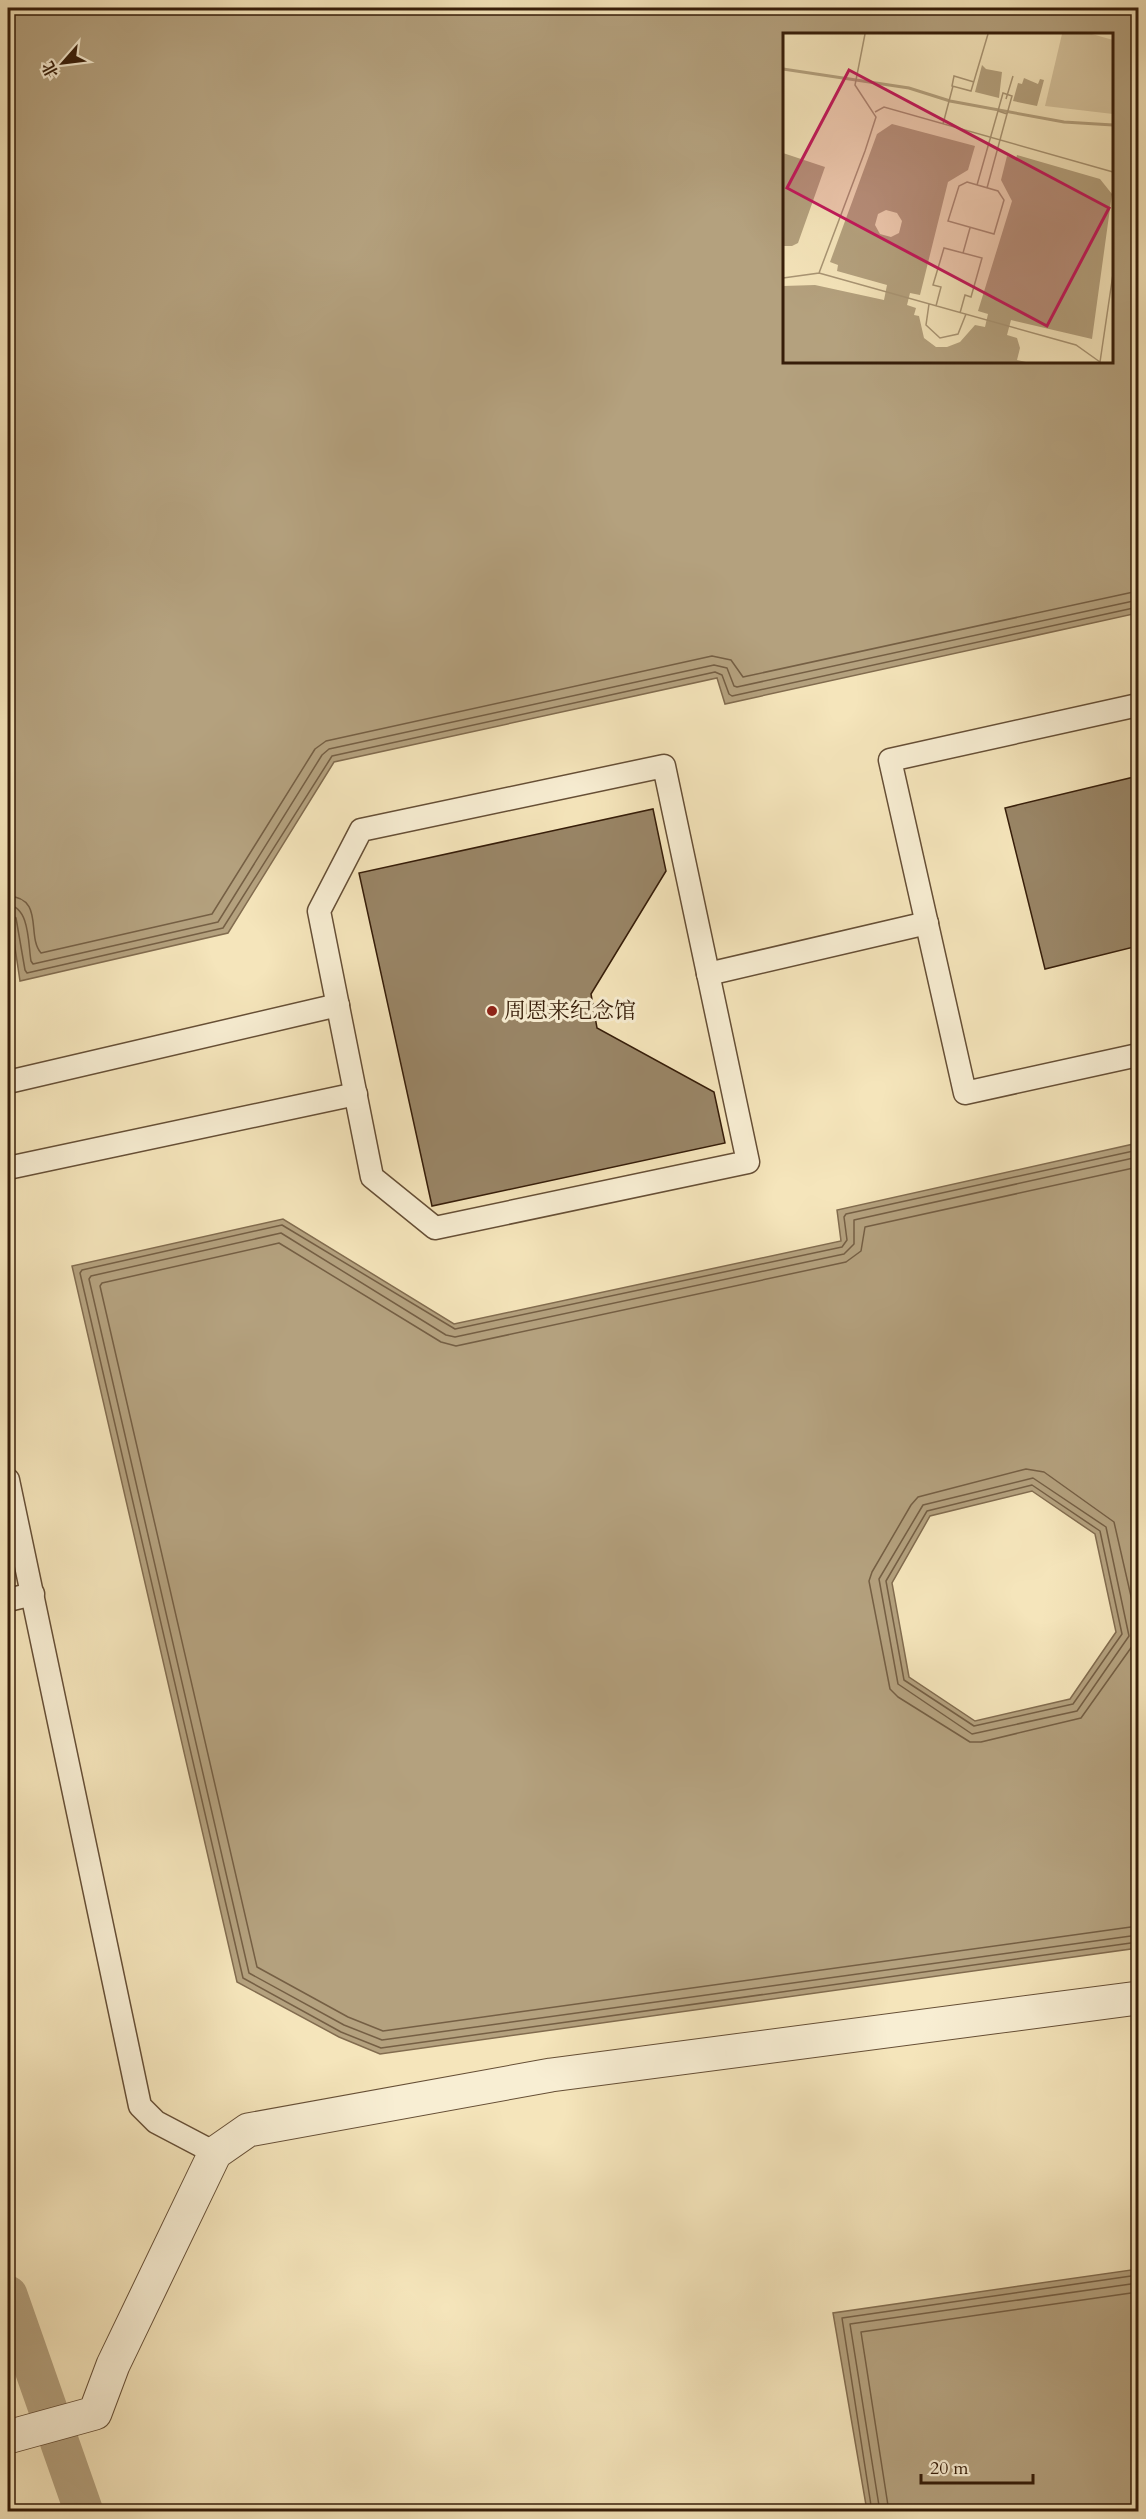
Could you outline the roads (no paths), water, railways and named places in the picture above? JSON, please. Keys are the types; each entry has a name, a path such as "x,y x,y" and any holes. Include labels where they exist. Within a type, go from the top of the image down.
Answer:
{"street":[{"path":"8,2437 95,2413 113,2365 215,2153 248,2130 551,2075 1138,1998"}],"lane":[{"path":"1138,705 890,760 965,1093 1138,1055"},
{"path":"664,766 748,1162 435,1228 372,1177 338,1005 319,911 361,830 664,766"},
{"path":"708,974 927,923"},
{"path":"8,1082 338,1005"},
{"path":"8,1168 356,1095"},
{"path":"8,1480 140,2106 156,2122 215,2153"},
{"path":"8,1600 33,1594"}],"water":[{"path":"8,8 1138,8 1138,613 725,704 717,678 334,762 228,933 20,981 8,901"},
{"path":"1138,1143 1138,1948 380,2054 339,2037 237,1982 72,1266 283,1219 454,1324 841,1241 837,1210","holes":["1032,1491 1095,1534 1116,1632 1070,1699 975,1721 909,1677 892,1583 930,1516"]},
{"path":"1138,2269 1138,2511 867,2511 833,2313"}],"waterway":[{"path":"8,2295 84,2512"}],"place":[{"name":"周恩来纪念馆","path":"492,1011"}]}
